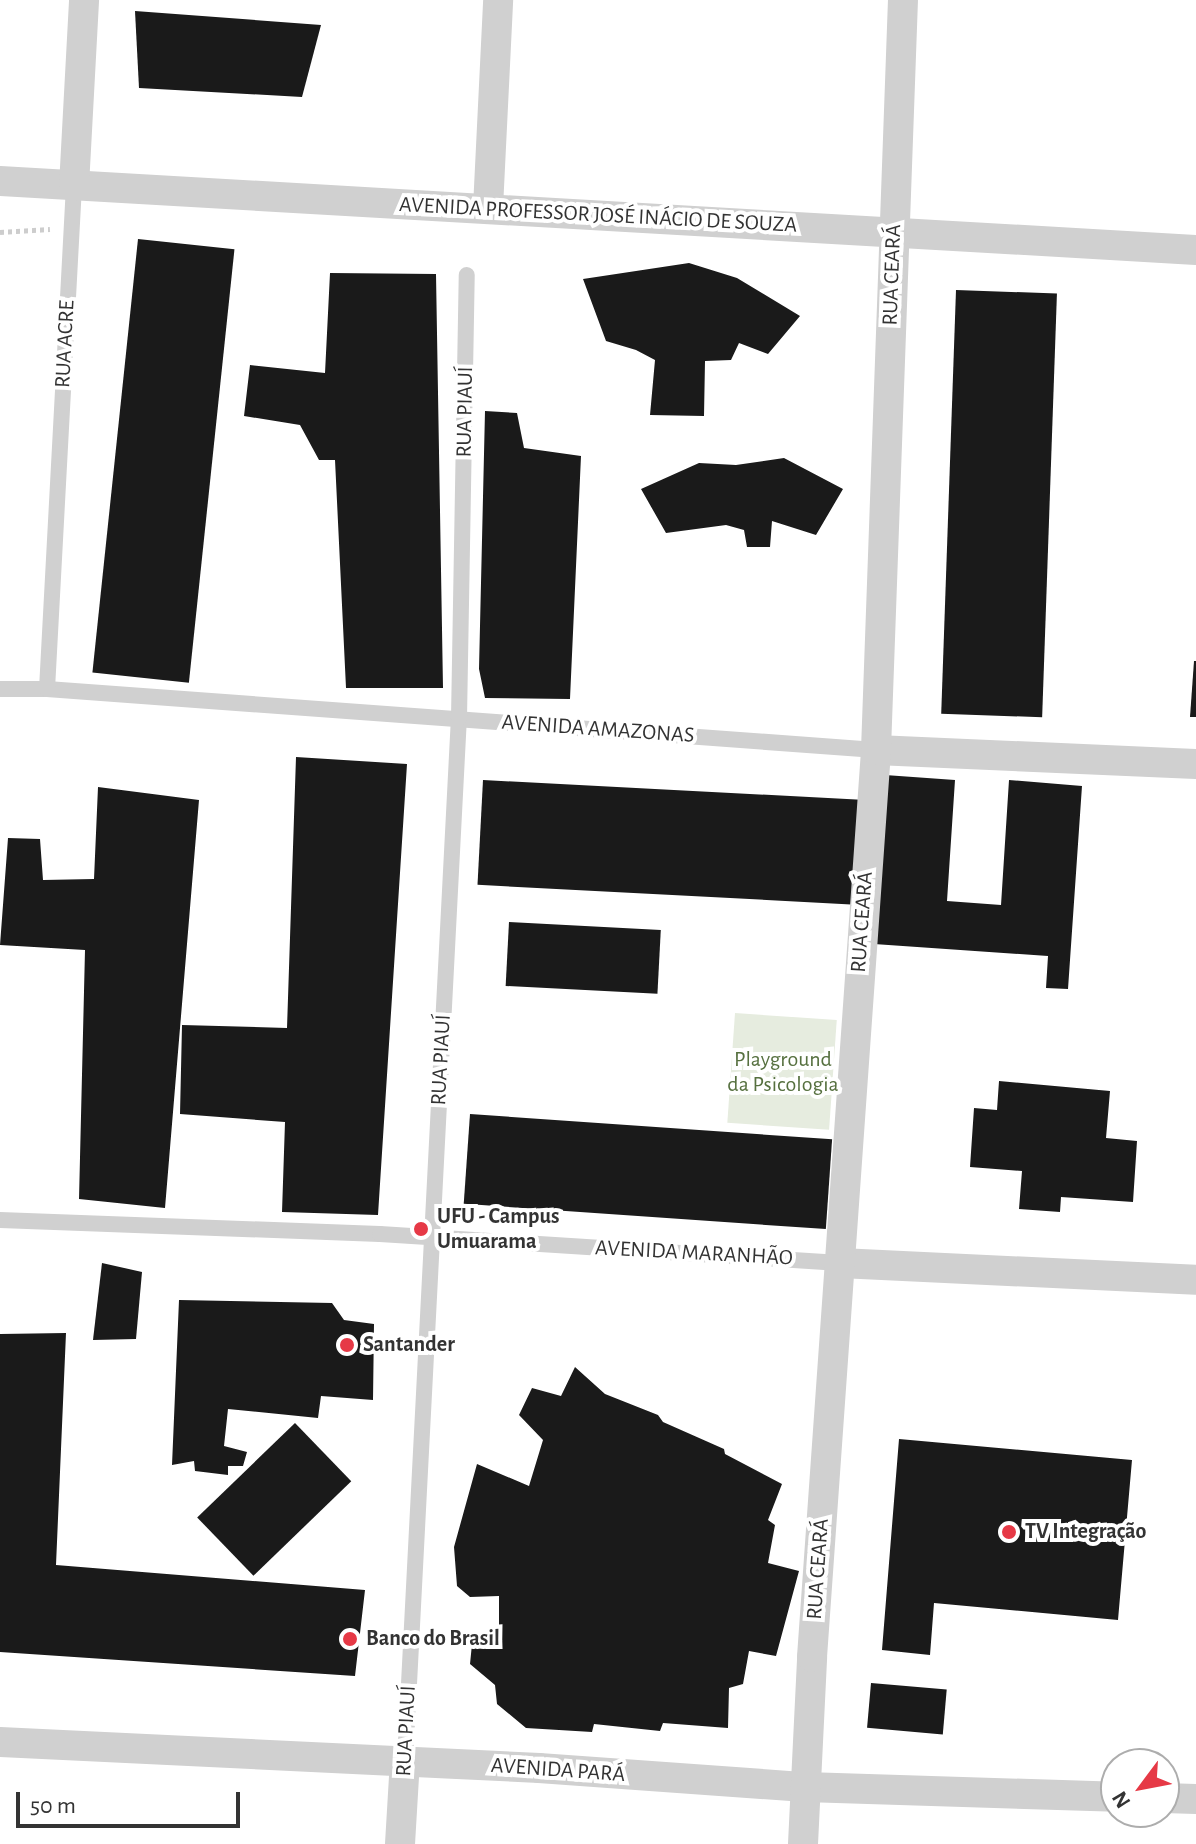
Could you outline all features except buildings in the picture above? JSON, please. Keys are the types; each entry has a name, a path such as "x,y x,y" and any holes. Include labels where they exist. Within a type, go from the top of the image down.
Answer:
{"street":[{"name":"RUA ACRE","path":"74,186 84,0"},
{"path":"488,208 498,0"},
{"name":"RUA CEARÁ","path":"803,1844 876,750 903,0"},
{"name":"AVENIDA PROFESSOR JOSÉ INÁCIO DE SOUZA","path":"0,181 1196,250"},
{"name":"AVENIDA AMAZONAS","path":"876,750 1196,764"},
{"name":"AVENIDA MARANHÃO","path":"840,1263 1196,1280"},
{"name":"AVENIDA PARÁ","path":"0,1742 405,1761 805,1787 1100,1796"},
{"name":"RUA PIAUÍ","path":"400,1844 405,1761"}],"lane":[{"name":"RUA ACRE","path":"47,689 74,186"},
{"name":"RUA PIAUÍ","path":"405,1761 459,718 467,275"},
{"name":"AVENIDA AMAZONAS","path":"0,689 47,689 876,750"},
{"name":"AVENIDA MARANHÃO","path":"0,1220 432,1238 789,1257 840,1263"}],"path":[{"path":"0,232 71,228"}],"green space":[{"name":"Playground da Psicologia","path":"735,1013 837,1020 829,1130 727,1123"}],"place":[{"name":"UFU - Campus Umuarama","path":"421,1229"},
{"name":"Santander","path":"347,1345"},
{"name":"TV Integração","path":"1009,1532"},
{"name":"Banco do Brasil","path":"350,1639"}]}
